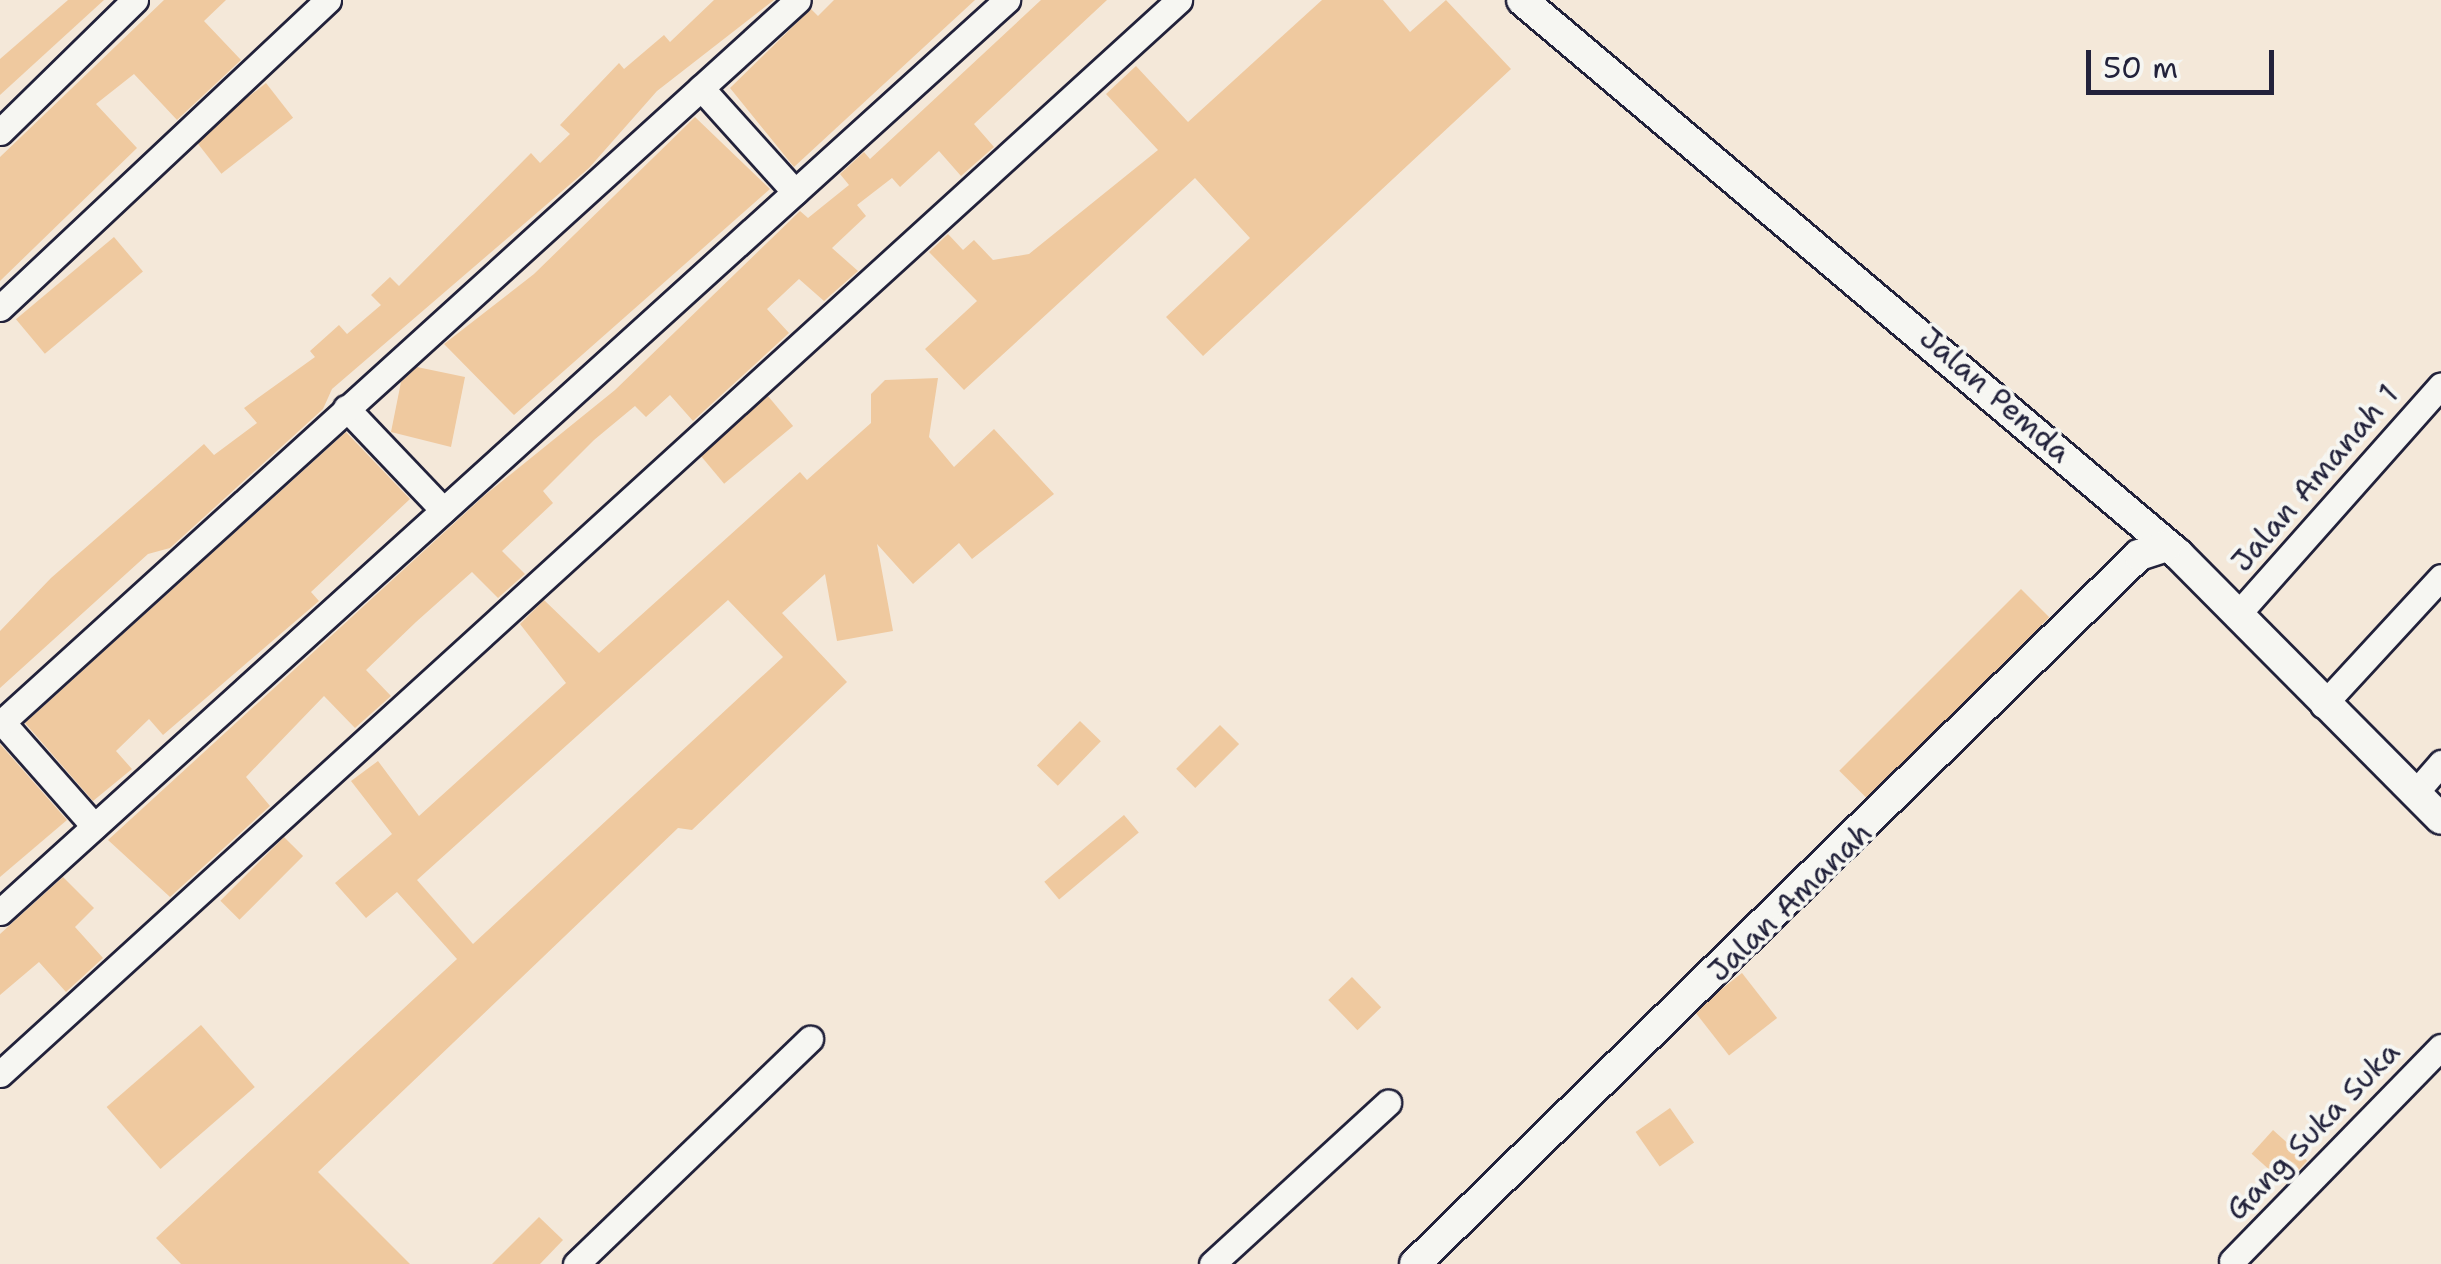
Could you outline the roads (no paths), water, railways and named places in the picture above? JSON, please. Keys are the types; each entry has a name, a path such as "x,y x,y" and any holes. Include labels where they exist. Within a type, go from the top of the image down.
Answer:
{"street":[{"path":"0,132 135,0"},
{"path":"0,308 328,0"},
{"path":"94,826 1,723 798,0"},
{"path":"0,912 1007,0"},
{"path":"0,1074 1179,0"},
{"name":"Jalan Pemda","path":"1522,0 1837,258 2166,546 2441,819"},
{"path":"700,88 795,192"},
{"name":"Jalan Amanah 1","path":"2237,616 2441,384"},
{"path":"346,408 444,510"},
{"name":"Jalan Amanah","path":"1415,1264 2140,555 2166,546"},
{"path":"2323,705 2441,577"},
{"path":"2414,793 2441,763"},
{"path":"576,1264 810,1039"},
{"name":"Gang Suka Suka","path":"2232,1261 2441,1047"},
{"path":"1212,1264 1388,1102"}]}
